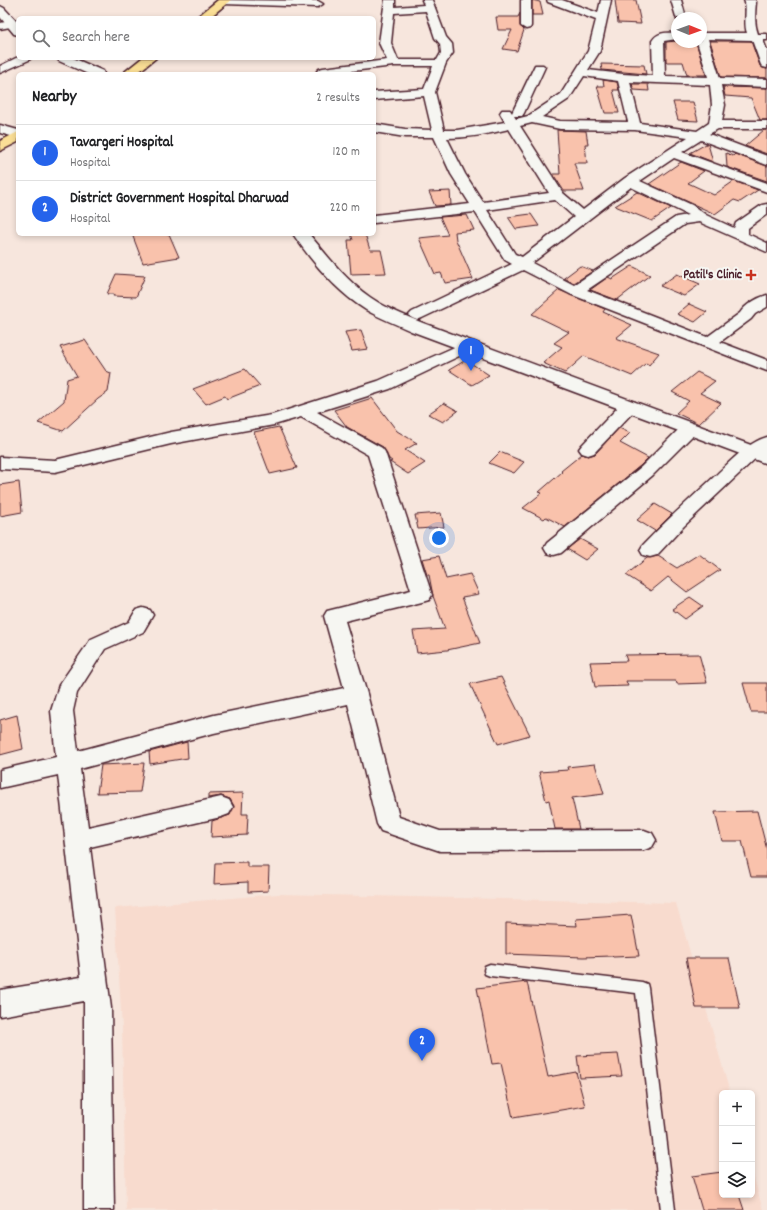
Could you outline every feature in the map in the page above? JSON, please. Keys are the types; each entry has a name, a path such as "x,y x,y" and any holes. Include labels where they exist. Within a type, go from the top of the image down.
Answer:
{"main road":[{"path":"205,16 225,0"},
{"path":"131,72 147,60"},
{"path":"0,147 16,136"}],"street":[{"path":"225,0 319,2 320,16"},
{"path":"526,0 526,26"},
{"path":"376,128 405,133 457,134 512,124 537,116 565,96 594,51 605,8 564,4 552,0"},
{"path":"676,0 679,12"},
{"path":"749,0 751,2 749,21 767,65"},
{"path":"394,63 385,43 389,5 429,4 441,38 446,44 447,53 440,62 429,92 439,134 458,174 510,257 575,290 767,366"},
{"path":"0,10 10,27"},
{"path":"659,78 658,42 660,37 671,36"},
{"path":"417,315 522,264 630,181 714,125 719,117 715,81 701,36 767,37"},
{"path":"0,70 20,60"},
{"path":"67,60 94,72"},
{"path":"321,60 324,72 394,63 440,62"},
{"path":"539,67 512,112 512,124 558,196 583,217"},
{"path":"580,72 623,78 659,78 767,83"},
{"path":"623,78 635,126"},
{"path":"376,96 429,92"},
{"path":"491,112 512,112 537,116 560,125 635,126 699,135 767,161"},
{"path":"714,125 767,125"},
{"path":"0,128 16,134"},
{"path":"672,153 767,188"},
{"path":"630,181 687,208 701,218 767,248"},
{"path":"376,219 558,196"},
{"path":"741,236 741,226 767,208"},
{"path":"575,290 681,220 701,218"},
{"path":"303,236 342,281 355,294 372,306 417,327 689,429 762,451"},
{"path":"709,343 746,316 749,311 767,300"},
{"path":"0,463 55,466 171,438 274,420 384,385 468,346"},
{"path":"588,449 629,406"},
{"path":"303,411 376,452 422,595 334,616 356,694 389,824 440,841 644,840"},
{"path":"554,548 647,471 689,429"},
{"path":"650,550 677,521 762,451"},
{"path":"100,1210 98,1008 62,711 67,691 98,644 136,627 143,614"},
{"path":"0,780 214,724 356,694"},
{"path":"77,840 221,807"},
{"path":"0,1003 96,987"}],"lane":[{"path":"490,970 642,988 668,1210"}],"shaded area":[{"path":"278,894 676,903 729,1090 719,1090 719,1198 755,1198 755,1182 763,1210 126,1210 122,1028 115,908"}],"building":[{"path":"532,0 540,2 543,15 532,15"},
{"path":"615,0 636,0 641,24 618,23"},
{"path":"520,13 520,26 524,30 517,51 503,49 512,30 498,30 496,17 518,17"},
{"path":"710,41 751,41 760,66 767,69 767,78 721,77"},
{"path":"666,42 671,42 671,48 698,48 706,75 687,75 683,62 666,62"},
{"path":"601,64 644,65 646,74 602,70"},
{"path":"603,80 617,82 619,90 613,90 619,113 605,113 597,86 604,86"},
{"path":"632,84 648,84 649,91 634,90"},
{"path":"723,87 767,88 767,120 760,120 751,98 725,96"},
{"path":"673,102 693,102 698,121 678,120"},
{"path":"557,130 586,131 588,144 585,144 587,163 574,163 584,191 564,191 553,174 560,174"},
{"path":"764,130 767,130 767,154 745,146"},
{"path":"708,144 713,162 690,153"},
{"path":"726,153 733,156 735,154 767,166 767,181 727,167"},
{"path":"681,162 704,171 688,183 714,195 734,181 758,190 740,202 734,200 715,214 649,184"},
{"path":"450,191 451,205 435,206 429,192"},
{"path":"637,192 671,208 652,221 615,206"},
{"path":"531,214 539,226 516,229 508,217"},
{"path":"467,215 474,230 455,232 456,240 473,279 445,283 441,273 435,274 419,238 448,235 440,217"},
{"path":"133,236 170,236 179,257 143,263"},
{"path":"352,236 366,236 370,250 381,250 386,273 351,274 348,240 353,240"},
{"path":"580,266 593,271 574,283 564,278"},
{"path":"632,266 650,275 617,300 590,290 608,277 612,279"},
{"path":"116,274 145,276 136,297 113,296 114,294 107,294"},
{"path":"677,274 700,284 684,296 660,286"},
{"path":"559,290 605,309 603,312 632,325 616,338 659,353 649,365 646,363 632,376 584,356 565,373 543,363 562,347 554,343 569,332 532,314"},
{"path":"689,304 707,312 695,322 677,314"},
{"path":"361,330 368,349 352,351 345,332"},
{"path":"85,340 106,371 111,373 108,392 98,399 63,431 38,423 64,401 67,379 77,376 60,347"},
{"path":"466,360 489,375 472,385 449,370"},
{"path":"245,369 260,386 227,399 225,396 206,404 193,389"},
{"path":"697,372 715,381 700,393 721,403 699,424 676,413 689,401 672,392"},
{"path":"372,398 397,431 417,443 405,450 425,463 408,474 390,462 392,461 389,459 383,447 347,427 334,410"},
{"path":"444,403 458,411 443,422 428,414"},
{"path":"279,427 297,468 270,474 254,432"},
{"path":"619,428 630,433 620,443 648,458 640,466 565,527 546,517 544,519 523,508 542,493 539,492 582,454 588,456 595,454"},
{"path":"500,452 524,462 514,473 489,463"},
{"path":"19,482 22,512 0,516 0,485"},
{"path":"655,504 672,514 655,531 637,520"},
{"path":"441,513 444,527 418,529 415,515"},
{"path":"580,539 598,549 585,560 567,549"},
{"path":"699,554 720,570 687,592 668,577 651,591 626,575 647,558 658,556 677,568"},
{"path":"439,556 446,579 470,574 479,594 462,597 480,643 447,650 417,653 413,631 445,629 433,596 429,575 427,575 422,559"},
{"path":"690,597 703,606 685,619 672,609"},
{"path":"699,654 707,683 677,684 676,681 626,681 628,686 595,687 590,662 627,661 625,655"},
{"path":"501,677 530,735 498,744 470,684"},
{"path":"743,683 767,683 767,712 751,712"},
{"path":"17,715 23,749 0,755 0,720"},
{"path":"187,742 188,758 150,764 149,752"},
{"path":"144,763 140,792 97,793 101,765"},
{"path":"595,764 604,794 572,798 579,829 555,829 549,800 546,801 539,772 568,770 567,767"},
{"path":"243,793 242,814 248,814 247,835 211,837 212,821 230,815 234,806 230,799 221,796 208,798 208,794"},
{"path":"757,811 767,850 767,877 751,877 742,841 722,841 715,812"},
{"path":"247,862 247,867 269,867 268,891 248,892 248,882 214,884 215,863"},
{"path":"631,915 639,956 583,957 506,954 506,923 577,926 576,919"},
{"path":"686,958 729,958 740,1008 696,1008"},
{"path":"527,982 548,1077 576,1072 585,1106 513,1118 501,1063 492,1064 477,988"},
{"path":"618,1054 622,1076 580,1078 577,1056"},
{"path":"719,1172 719,1198 740,1198 744,1210 702,1210 692,1176"}],"place":[{"name":"Patil's Clinic","path":"751,275"},
{"name":"Tavargeri Hospital","path":"471,371"},
{"name":"District Government Hospital Dharwad","path":"422,1061"}]}
